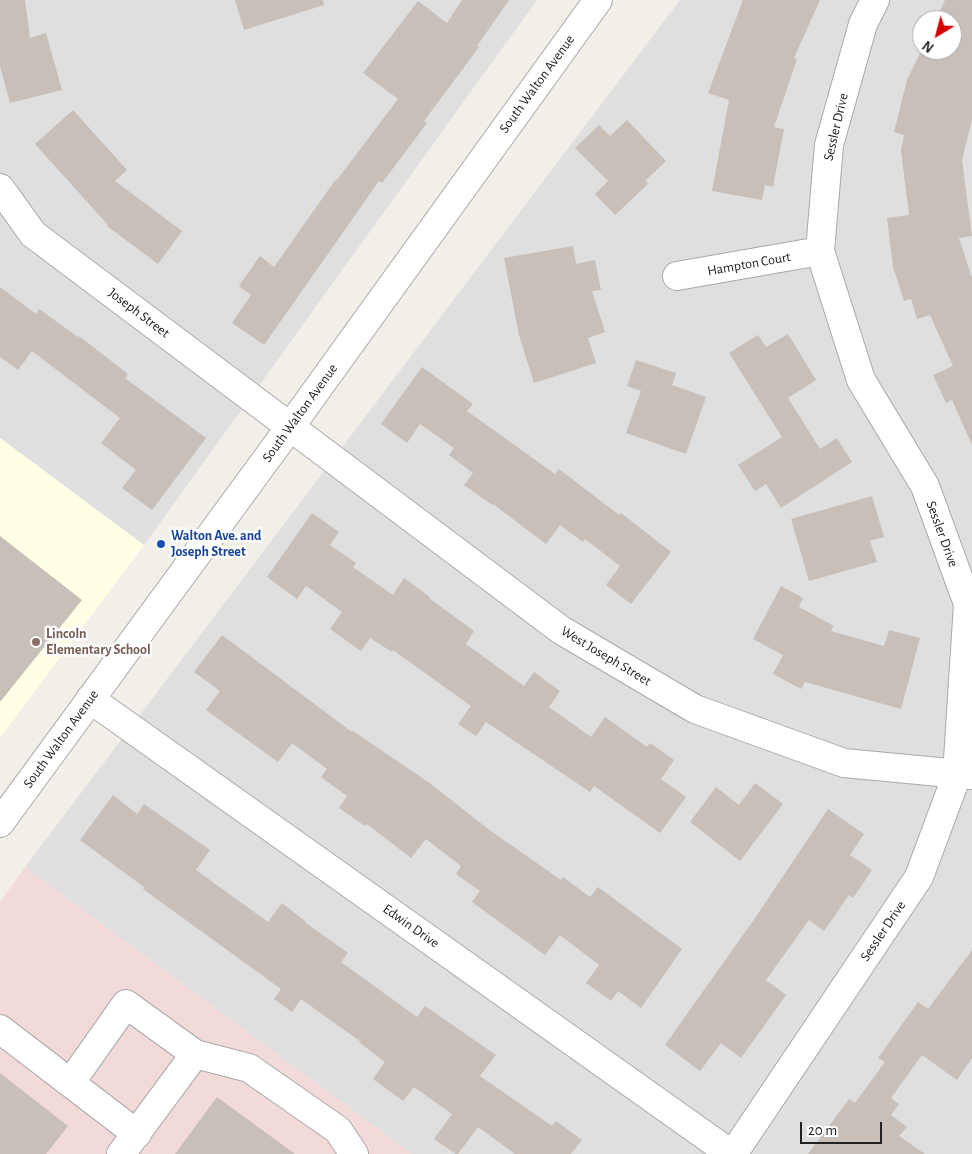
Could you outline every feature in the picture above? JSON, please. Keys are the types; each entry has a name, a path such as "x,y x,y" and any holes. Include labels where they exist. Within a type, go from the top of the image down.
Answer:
{"street":[{"name":"South Walton Avenue","path":"0,823 290,427 598,0"},
{"name":"Sessler Drive","path":"732,1154 919,878 965,775 968,604 925,486 861,380 820,251 829,145 863,24 875,0"},
{"name":"Joseph Street","path":"0,188 34,234 290,427"},
{"name":"Hampton Court","path":"678,276 820,251"},
{"name":"West Joseph Street","path":"290,427 562,630 695,709 844,763 965,775"},
{"name":"Edwin Drive","path":"90,699 732,1154"},
{"path":"71,1082 126,1004 195,1054 249,1068 338,1130 354,1154"},
{"path":"0,1029 71,1082 129,1144 195,1054"}],"shaded area":[{"path":"0,0 537,0 144,545 0,438"},
{"path":"680,0 972,0 972,1154 412,1154 25,867"},
{"name":"Lincoln Elementary School","path":"0,438 144,545 0,738"},
{"path":"25,867 412,1154 0,1154 0,902"}],"building":[{"path":"0,0 25,0 30,38 46,33 62,90 10,103 0,66"},
{"path":"235,0 323,0 324,5 244,30"},
{"path":"462,0 509,0 477,46 479,47 424,121 427,123 382,183 379,181 264,345 232,323 251,295 239,286 260,256 274,267 336,179 398,99 363,73 418,1 447,23"},
{"path":"743,0 820,0 794,58 797,59 774,127 784,129 773,187 765,185 762,200 712,191 729,100 708,93"},
{"path":"945,0 972,0 972,120 962,160 972,236 959,238 972,278 972,445 952,400 946,403 933,375 953,366 930,315 917,319 911,299 904,301 893,267 887,218 909,215 901,151 904,135 894,132 907,80 917,60 962,60 962,10 940,10"},
{"path":"73,110 127,170 115,181 182,231 158,264 107,226 35,144"},
{"path":"627,120 666,161 646,180 648,184 615,215 595,194 608,181 575,148 599,125 610,136"},
{"path":"573,246 576,264 595,260 601,290 592,291 605,332 588,338 596,363 534,383 519,335 504,258"},
{"path":"0,287 36,314 39,309 79,336 128,374 125,378 206,438 152,510 122,488 136,470 101,443 120,418 32,351 18,370 0,357"},
{"path":"788,334 816,380 788,398 820,449 837,438 852,462 781,508 766,484 755,491 738,465 782,437 729,353 758,335 766,347"},
{"path":"636,360 676,373 672,385 706,397 686,454 626,433 641,391 627,386"},
{"path":"422,367 473,404 467,411 555,474 559,469 619,515 621,513 671,552 631,604 606,585 620,566 585,539 583,542 560,525 546,544 493,504 464,485 473,473 449,455 454,448 420,424 407,443 381,424"},
{"path":"872,496 884,537 870,541 877,562 809,581 791,519"},
{"path":"312,513 339,532 330,545 356,563 353,567 393,595 404,578 474,631 466,644 524,686 534,672 560,691 549,707 591,737 605,717 647,747 650,743 674,760 661,779 686,797 660,833 594,786 590,792 486,722 476,736 458,724 471,706 393,650 392,652 370,638 361,651 330,629 342,612 306,586 297,599 267,577"},
{"path":"0,536 82,600 0,702"},
{"path":"781,586 803,598 799,607 834,626 831,631 884,646 889,630 920,638 901,709 805,682 801,689 773,674 783,655 753,639"},
{"path":"222,635 352,732 431,784 488,829 561,880 563,877 590,897 598,887 682,949 641,1008 618,991 611,1001 586,983 599,965 560,935 545,955 472,902 480,891 456,874 461,866 426,839 411,858 367,824 365,826 339,808 347,796 321,777 327,769 292,743 278,762 206,710 220,691 194,672"},
{"path":"755,783 783,804 740,861 690,822 716,787 739,805"},
{"path":"113,795 137,814 144,804 210,850 196,870 268,922 282,903 348,953 341,962 417,1017 425,1006 496,1055 480,1076 552,1126 556,1121 582,1140 571,1154 515,1154 478,1127 458,1154 456,1154 434,1139 452,1114 414,1087 403,1101 373,1079 385,1062 361,1042 301,999 292,1012 274,999 281,989 143,889 144,887 80,840"},
{"path":"828,809 864,834 850,855 872,870 853,898 849,895 824,931 809,920 766,980 786,995 741,1058 721,1043 700,1071 665,1045 753,921"},
{"path":"972,950 972,1058 957,1080 922,1055 891,1098 899,1104 891,1115 907,1127 899,1136 925,1154 808,1154 849,1099 855,1103 885,1062 878,1058 918,1002 928,1009"},
{"path":"0,1073 68,1126 46,1154 0,1154"},
{"path":"217,1097 295,1154 175,1154"}],"place":[{"name":"Walton Ave. and Joseph Street","path":"161,544"},
{"name":"Lincoln Elementary School","path":"36,642"}]}
